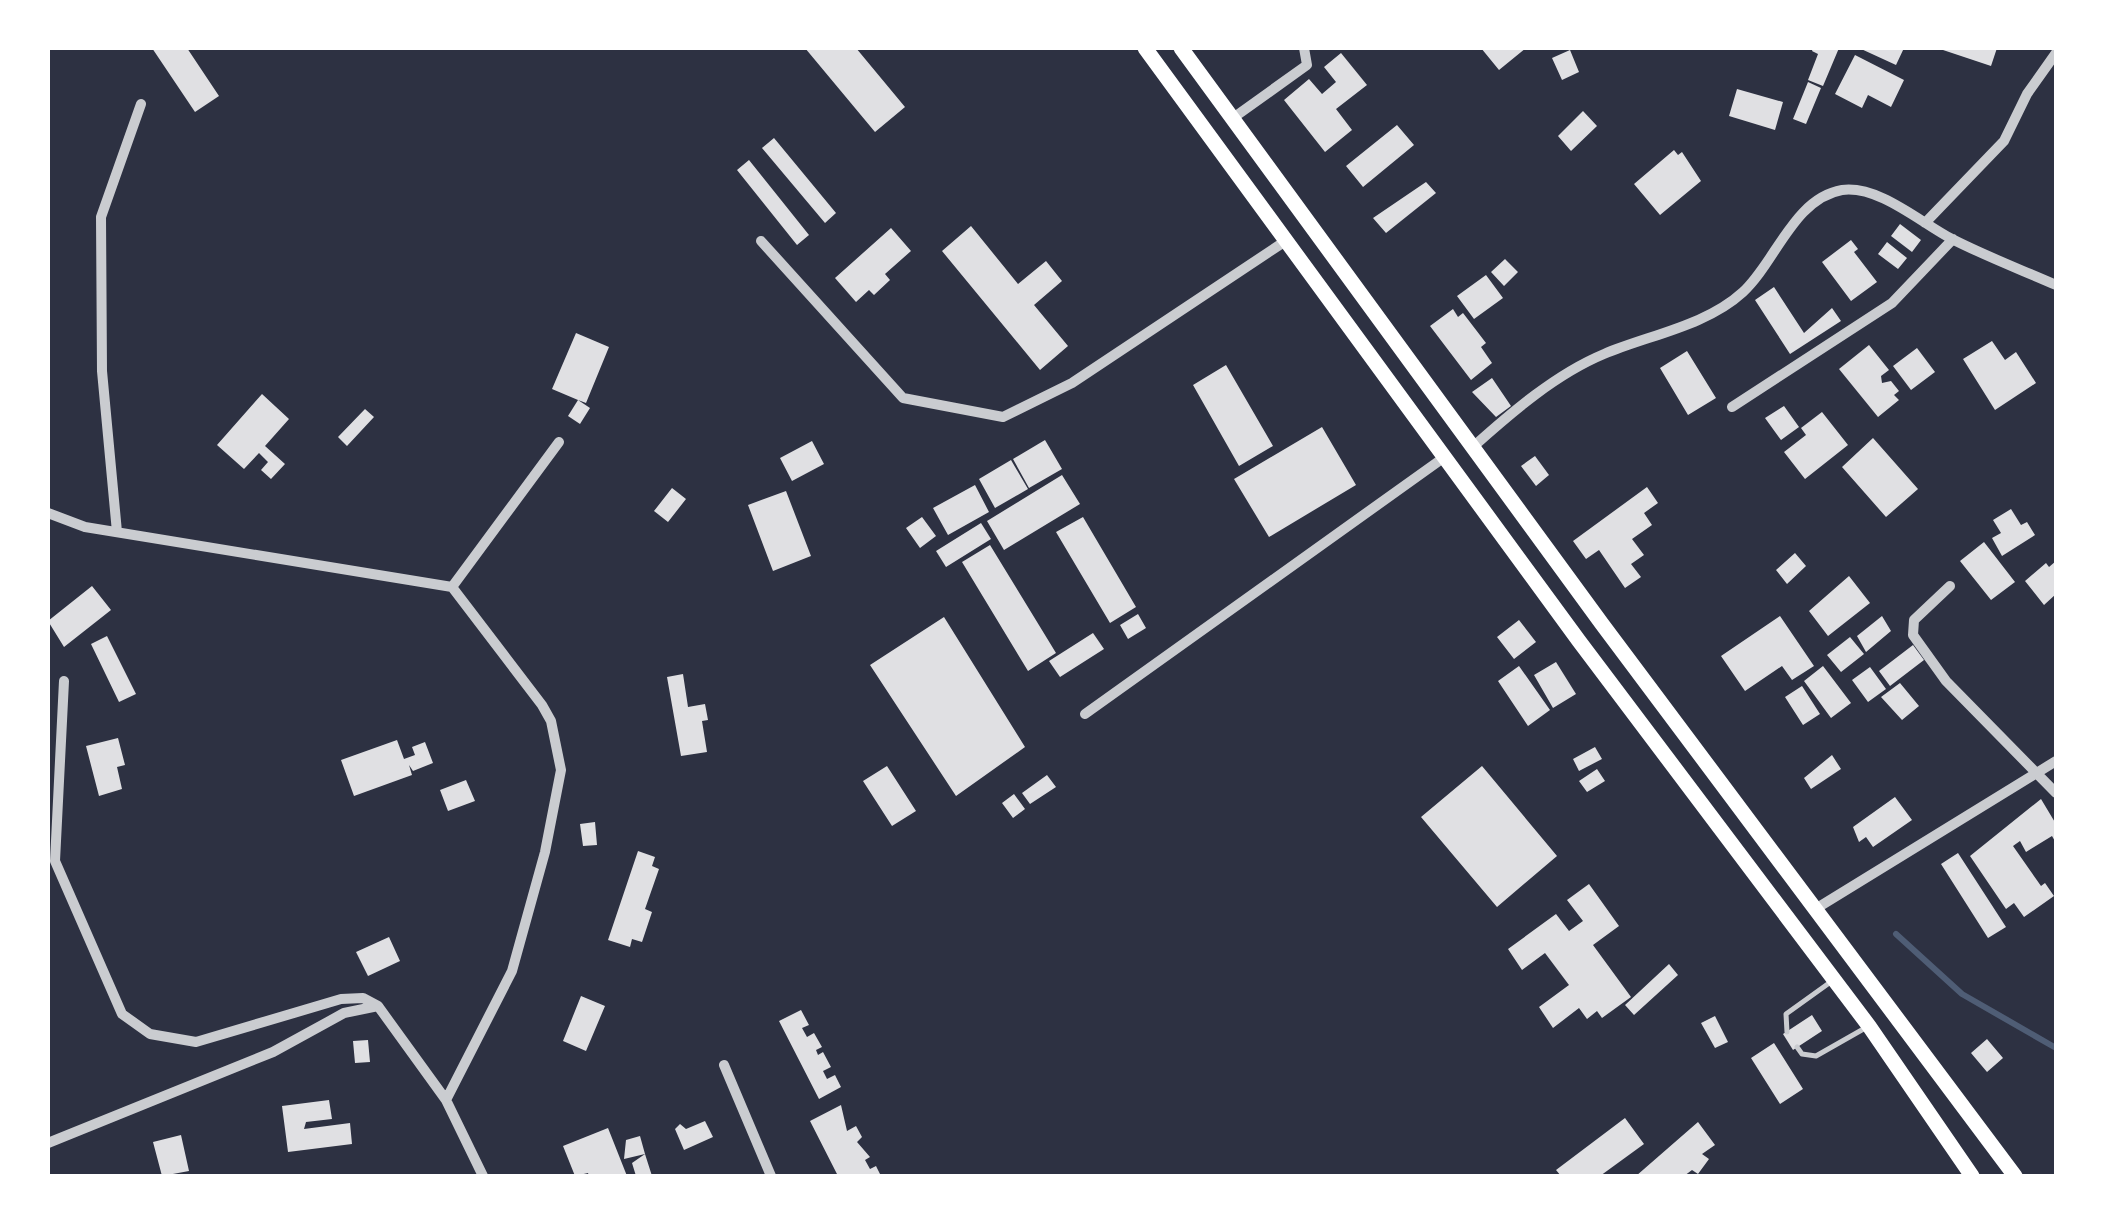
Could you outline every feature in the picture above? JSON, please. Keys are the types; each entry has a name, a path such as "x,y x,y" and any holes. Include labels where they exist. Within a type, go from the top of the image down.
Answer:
{"main road":[{"path":"1145,48 1835,979 1972,1176"},
{"path":"1181,48 2015,1176"}],"street":[{"path":"1233,118 1307,65 1304,48"},
{"path":"1924,223 2004,141 2027,94 2056,53"},
{"path":"117,532 102,371 100,217 141,104"},
{"path":"1474,446 1517,408 1601,355 1678,328 1742,294 1796,221 1820,200 1841,190 1868,192 1953,239 2056,285"},
{"path":"1732,407 1892,303 1953,239"},
{"path":"761,241 903,398 1003,417 1072,383 1287,240"},
{"path":"452,588 558,442"},
{"path":"1085,714 1446,456"},
{"path":"48,513 117,532 452,588 542,705 550,721 561,770 545,852 512,971 446,1100"},
{"path":"1950,586 1914,620 1913,635 1946,681 2056,793"},
{"path":"64,681 52,862 122,1014 150,1034 196,1042 342,1000 363,998 378,1006 446,1100 483,1176"},
{"path":"1817,908 2056,761"},
{"path":"48,1143 273,1052 344,1013 378,1006"},
{"path":"724,1064 770,1176"}],"lane":[{"path":"1787,1032 1786,1014 1835,979"},
{"path":"1797,1047 1802,1054 1816,1056 1869,1026"}],"building":[{"path":"152,48 187,48 219,96 195,112"},
{"path":"805,48 856,48 905,107 875,132"},
{"path":"1481,48 1526,48 1499,70"},
{"path":"1813,48 1839,48 1823,86 1808,80 1818,54"},
{"path":"1859,48 1904,48 1896,65"},
{"path":"1937,48 1997,48 1991,66"},
{"path":"1570,50 1579,72 1562,80 1552,58"},
{"path":"1341,53 1367,85 1336,109 1352,130 1325,152 1284,100 1309,79 1322,94 1336,82 1324,67"},
{"path":"1855,55 1904,80 1891,107 1868,95 1862,108 1835,94"},
{"path":"1808,82 1821,88 1806,124 1793,119"},
{"path":"1737,89 1783,102 1775,130 1729,116"},
{"path":"1583,111 1597,126 1571,151 1558,136"},
{"path":"1397,125 1414,145 1363,187 1346,166"},
{"path":"774,138 836,213 825,223 762,148"},
{"path":"1674,150 1678,155 1682,152 1701,181 1660,215 1634,184"},
{"path":"749,160 809,235 797,245 737,170"},
{"path":"1426,182 1436,193 1386,233 1373,218"},
{"path":"1900,224 1921,240 1912,252 1891,236"},
{"path":"971,226 1018,284 1046,261 1062,281 1034,305 1068,346 1040,370 942,251"},
{"path":"891,228 911,251 885,274 890,280 874,295 869,290 856,302 835,278"},
{"path":"1851,240 1858,249 1854,252 1877,282 1851,301 1822,262"},
{"path":"1887,242 1907,258 1898,269 1878,254"},
{"path":"1505,259 1518,272 1504,286 1491,272"},
{"path":"1486,275 1503,298 1474,319 1457,296"},
{"path":"1774,287 1804,333 1832,308 1841,321 1790,354 1755,300"},
{"path":"1453,309 1458,317 1463,313 1486,343 1481,347 1492,363 1471,380 1430,326"},
{"path":"576,333 609,347 586,403 552,389"},
{"path":"1992,341 2005,360 2016,352 2036,383 1995,410 1963,359"},
{"path":"1869,345 1889,370 1881,376 1882,383 1891,381 1899,391 1894,395 1899,400 1878,417 1839,369"},
{"path":"1917,348 1935,372 1911,390 1893,366"},
{"path":"1687,351 1716,398 1688,415 1660,368"},
{"path":"1226,365 1273,446 1239,466 1193,385"},
{"path":"1492,378 1511,406 1496,417 1472,392"},
{"path":"262,394 289,419 265,446 285,464 271,479 261,470 268,462 259,453 244,469 217,445"},
{"path":"578,400 590,408 580,424 568,416"},
{"path":"1784,406 1799,427 1781,440 1765,418"},
{"path":"365,409 374,417 347,446 338,437"},
{"path":"1822,412 1848,445 1805,479 1784,452 1806,435 1801,428"},
{"path":"1322,427 1356,485 1269,537 1234,479"},
{"path":"1873,438 1918,489 1886,517 1842,467"},
{"path":"1045,440 1062,469 1029,488 1013,459"},
{"path":"812,441 824,464 792,481 780,458"},
{"path":"1535,456 1549,475 1536,486 1521,466"},
{"path":"1011,460 1028,489 995,508 979,479"},
{"path":"1062,475 1080,504 1004,550 987,521"},
{"path":"975,485 989,512 948,535 933,508"},
{"path":"1647,487 1658,503 1644,513 1652,525 1632,539 1644,555 1631,564 1641,577 1625,588 1599,550 1586,559 1573,541"},
{"path":"672,488 686,499 668,522 654,511"},
{"path":"786,491 811,556 773,571 748,505"},
{"path":"2011,509 2021,525 2027,522 2035,535 2002,556 1992,538 2001,533 1993,520"},
{"path":"922,517 936,536 920,548 906,528"},
{"path":"1083,517 1136,607 1110,623 1056,532"},
{"path":"981,523 991,539 946,567 936,551"},
{"path":"1984,542 2015,582 1991,600 1960,561"},
{"path":"990,545 1056,653 1028,671 962,562"},
{"path":"1795,553 1806,566 1787,584 1776,570"},
{"path":"2056,561 2056,594 2044,605 2025,581 2046,563 2049,567"},
{"path":"1849,576 1870,603 1828,636 1809,611"},
{"path":"92,586 111,610 64,647 48,621"},
{"path":"1138,614 1146,628 1128,639 1120,625"},
{"path":"1780,616 1814,666 1792,680 1782,666 1745,691 1721,656"},
{"path":"1882,616 1891,631 1866,652 1857,636"},
{"path":"944,617 1025,747 956,796 870,665"},
{"path":"1519,620 1536,642 1514,659 1497,637"},
{"path":"1093,633 1104,649 1060,677 1049,661"},
{"path":"107,636 136,694 119,702 91,644"},
{"path":"1850,637 1864,654 1841,672 1827,655"},
{"path":"1913,645 1924,660 1890,686 1879,671"},
{"path":"1556,662 1576,694 1553,708 1534,675"},
{"path":"1519,666 1550,710 1528,726 1498,681"},
{"path":"1823,666 1851,703 1831,718 1804,681"},
{"path":"1870,667 1886,689 1868,702 1852,680"},
{"path":"683,674 688,707 705,704 708,720 702,721 707,752 681,756 667,677"},
{"path":"1900,683 1919,706 1902,720 1881,697"},
{"path":"1802,686 1820,714 1803,725 1785,697"},
{"path":"118,738 125,765 117,767 122,789 99,796 86,746"},
{"path":"397,740 404,759 415,755 412,747 425,742 433,763 413,771 409,765 412,775 354,796 341,760"},
{"path":"1595,747 1602,759 1579,771 1573,759"},
{"path":"1832,755 1841,769 1811,789 1804,778"},
{"path":"887,766 916,811 892,826 863,781"},
{"path":"1482,766 1557,856 1497,907 1421,817"},
{"path":"1597,769 1605,781 1587,792 1579,781"},
{"path":"1047,775 1056,787 1030,804 1022,793"},
{"path":"466,780 475,801 448,811 440,790"},
{"path":"1014,794 1025,809 1013,818 1002,803"},
{"path":"1895,797 1912,820 1873,847 1866,837 1859,842 1853,827"},
{"path":"2041,799 2056,824 2056,843 2052,836 2026,852 2020,841 2013,846 2041,886 2045,883 2054,896 2024,917 2014,903 2006,909 1970,856"},
{"path":"595,822 597,845 583,846 580,824"},
{"path":"638,851 655,857 652,866 659,869 645,909 652,912 642,942 632,939 630,947 608,940"},
{"path":"1958,853 2006,927 1988,938 1941,864"},
{"path":"1589,884 1619,926 1593,945 1631,997 1602,1018 1597,1011 1587,1019 1579,1008 1553,1028 1539,1007 1569,985 1545,953 1522,970 1508,949 1556,914 1569,931 1583,921 1567,900"},
{"path":"389,937 400,961 368,976 356,952"},
{"path":"1669,964 1678,975 1634,1015 1625,1005"},
{"path":"581,996 605,1006 586,1051 563,1041"},
{"path":"801,1010 809,1025 802,1028 807,1037 814,1033 822,1047 816,1050 818,1055 823,1052 831,1067 823,1071 827,1079 835,1075 841,1087 819,1099 779,1021"},
{"path":"1812,1015 1822,1031 1793,1050 1783,1034"},
{"path":"1715,1016 1728,1042 1715,1048 1701,1023"},
{"path":"1987,1039 2003,1058 1987,1072 1971,1053"},
{"path":"368,1040 370,1062 355,1063 353,1041"},
{"path":"1774,1043 1803,1089 1780,1104 1751,1058"},
{"path":"329,1100 332,1119 306,1122 304,1129 350,1123 352,1144 288,1152 282,1106"},
{"path":"841,1105 847,1131 856,1126 862,1137 857,1142 870,1157 865,1160 870,1169 876,1166 881,1176 838,1176 810,1121"},
{"path":"1625,1118 1644,1144 1600,1176 1561,1176 1556,1170"},
{"path":"705,1121 713,1137 684,1150 675,1129 680,1124 686,1129"},
{"path":"1698,1122 1715,1145 1702,1154 1709,1159 1698,1174 1692,1170 1684,1176 1636,1176"},
{"path":"608,1128 627,1176 575,1176 563,1146"},
{"path":"181,1135 189,1171 162,1176 153,1142"},
{"path":"640,1136 645,1154 624,1159 626,1140"},
{"path":"645,1154 652,1176 636,1176 632,1163"}],"waterway":[{"path":"1896,934 1962,994 2056,1048"}]}
